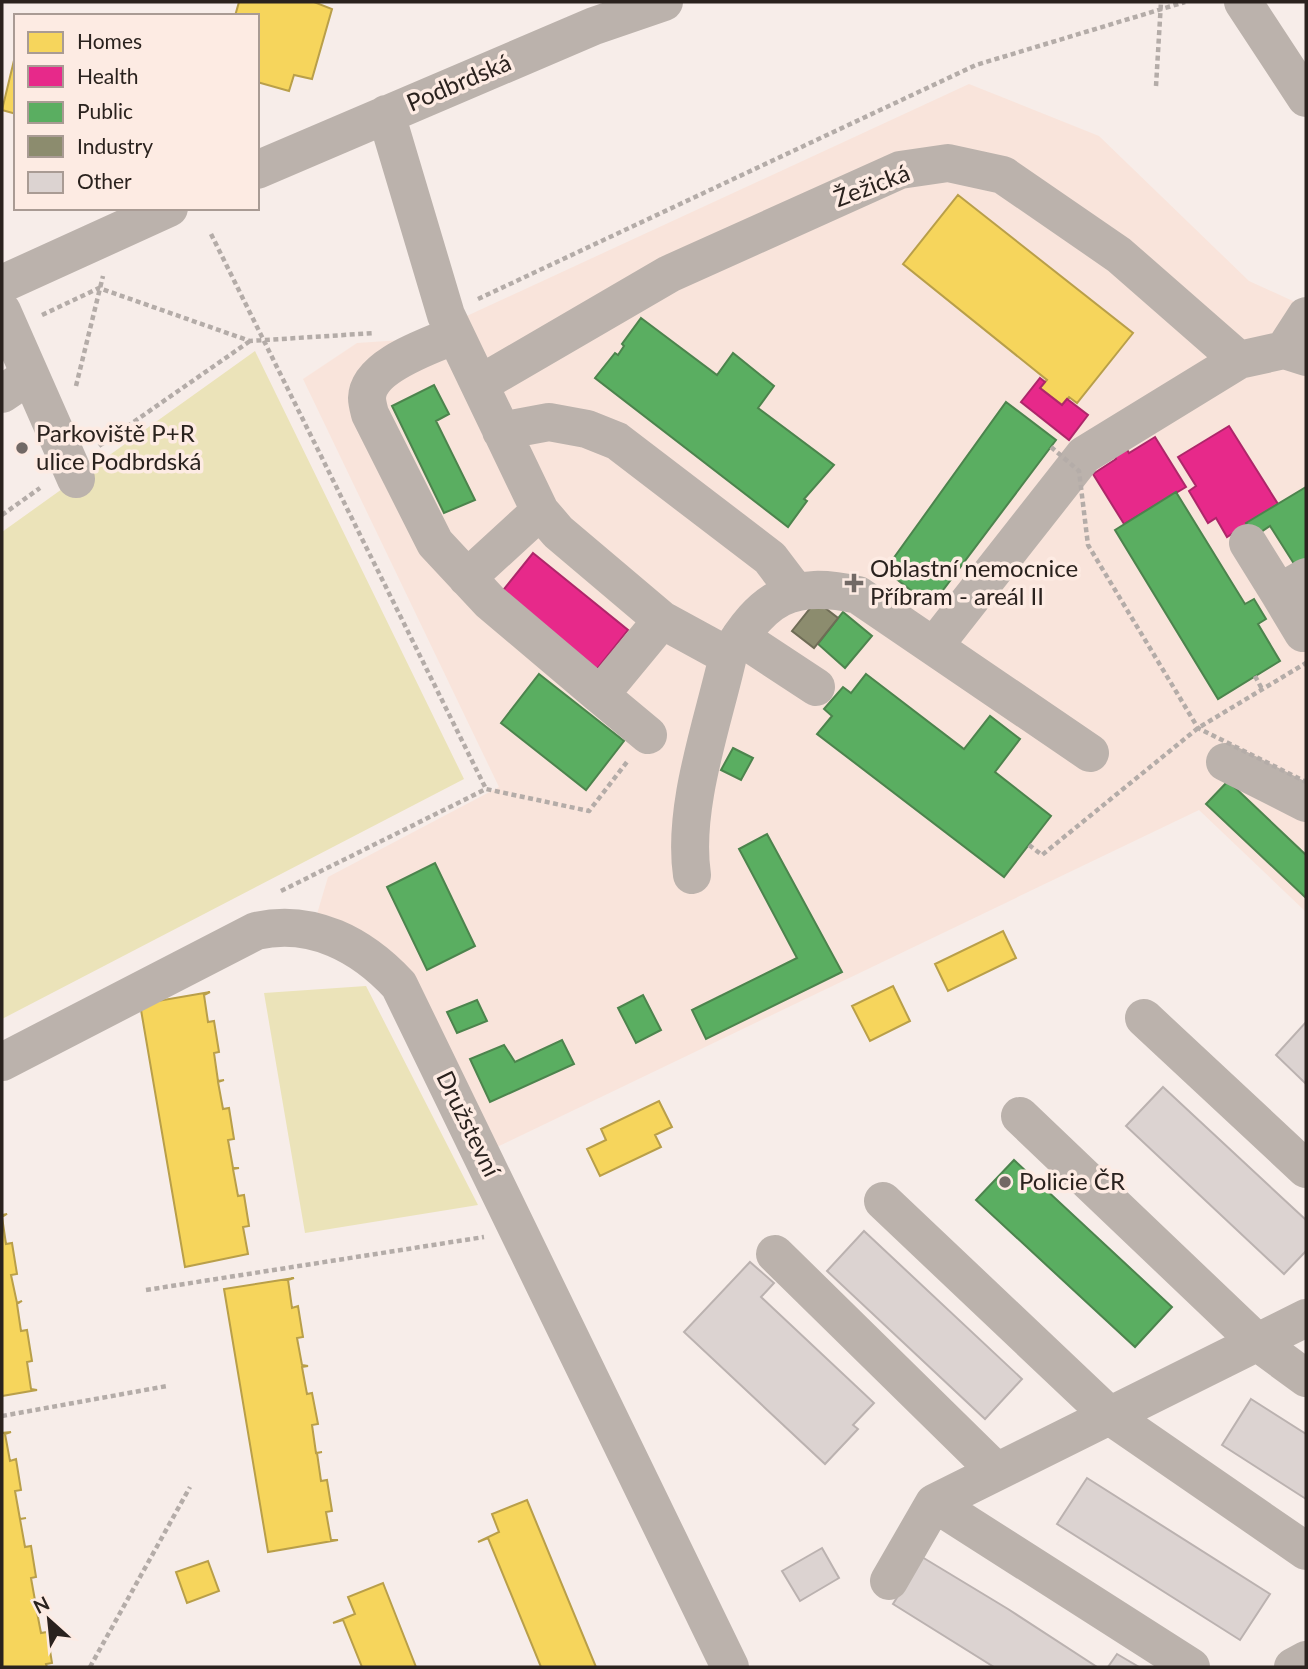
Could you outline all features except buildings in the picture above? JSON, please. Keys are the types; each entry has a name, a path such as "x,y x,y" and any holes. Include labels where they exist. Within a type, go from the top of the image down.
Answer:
{"street":[{"name":"Podbrdská","path":"259,169 594,26 664,2"},
{"path":"1242,2 1306,98"},
{"path":"386,114 423,247 458,321 480,384 540,511 558,532 662,620 734,646 816,687"},
{"name":"Žežická","path":"480,384 669,274 900,170 948,163 1003,175 1119,255 1239,360"},
{"path":"2,284 165,210"},
{"path":"19,314 16,384 73,473"},
{"path":"934,646 1084,455 1239,360 1295,354 1306,316"},
{"path":"458,321 387,366 372,382 367,397 370,414 435,542 490,603 648,735"},
{"path":"501,431 549,422 587,429 617,442 770,558 795,591"},
{"path":"467,578 540,511"},
{"path":"1248,543 1293,585 1305,648"},
{"path":"692,875 688,849 696,794 734,646 766,607 795,591 824,587 858,595 1090,753"},
{"path":"600,695 662,620"},
{"path":"1225,762 1306,803"},
{"name":"Družstevní","path":"2,1062 256,931 278,926 324,933 358,949 382,966 399,985 478,1142 730,1667"},
{"path":"1144,1018 1306,1169"},
{"path":"1020,1116 1257,1342 1306,1378"},
{"path":"883,1201 1110,1416 1306,1551"},
{"path":"775,1254 996,1471"},
{"path":"889,1581 934,1503 1306,1318"},
{"path":"934,1503 1191,1667"},
{"path":"1293,1667 1306,1660"}],"path":[{"path":"1156,86 1161,2"},
{"path":"458,321 976,65 1185,2"},
{"path":"211,234 486,789"},
{"path":"74,393 105,268"},
{"path":"19,314 99,288 250,341 380,332"},
{"path":"2,516 73,473 250,341"},
{"path":"1051,447 1079,471 1088,545 1198,728 1306,782"},
{"path":"1028,845 1042,855 1198,728 1262,689 1305,648"},
{"path":"1255,676 1262,689"},
{"path":"276,894 486,789 589,811 648,735"},
{"path":"146,1290 488,1236"},
{"path":"2,1416 167,1386"},
{"path":"90,1667 190,1487"}],"shaded area":[{"name":"Oblastní nemocnice Příbram - areál II","path":"969,84 1099,136 1249,281 1306,307 1306,912 1199,810 470,1160 384,988 309,941 328,877 499,787 303,379 357,343 417,339"},
{"path":"255,351 464,779 2,1019 2,532"},
{"path":"366,986 478,1205 305,1233 264,993"}],"place":[{"name":"Parkoviště P+R ulice Podbrdská","path":"22,448"},
{"name":"Oblastní nemocnice Příbram - areál II","path":"854,583"},
{"name":"Policie ČR","path":"1005,1182"}]}
